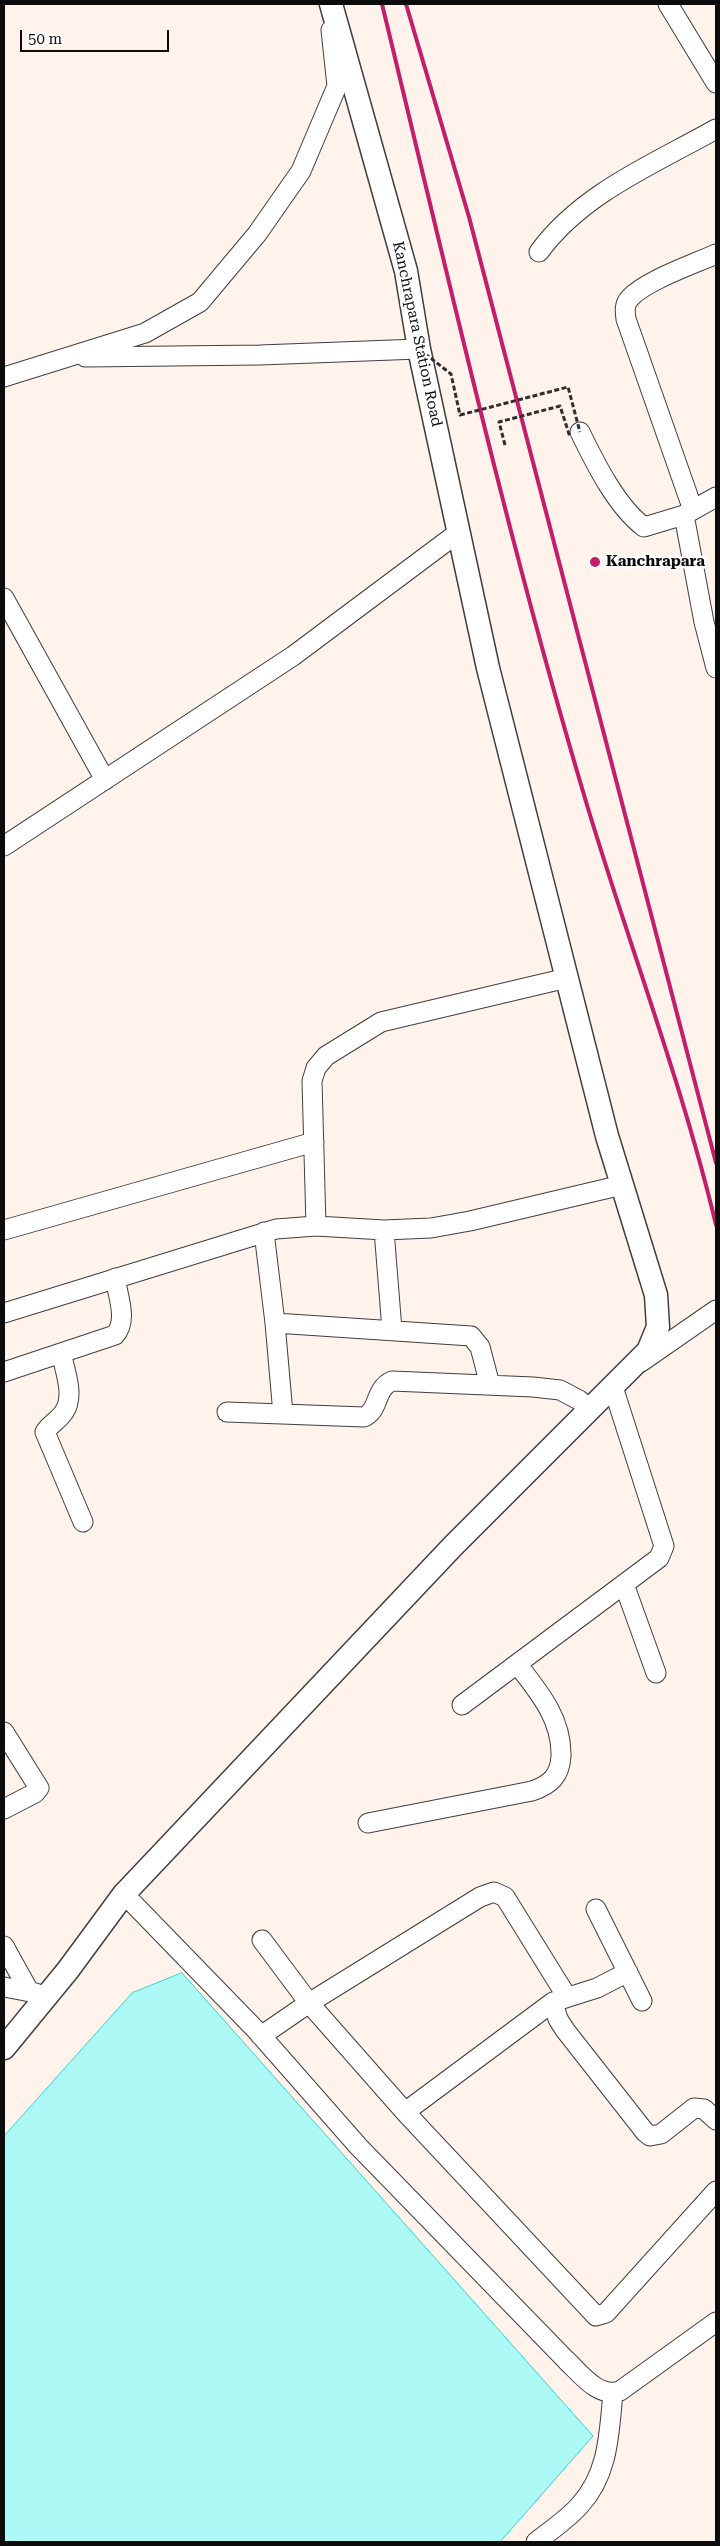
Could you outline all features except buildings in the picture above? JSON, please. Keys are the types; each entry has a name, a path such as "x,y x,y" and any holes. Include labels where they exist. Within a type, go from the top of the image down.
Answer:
{"street":[{"name":"Kanchrapara Station Road","path":"4,2048 38,1993 124,1894 453,1546 648,1351 658,1326 656,1296 622,1185 488,668 419,349 406,271 329,4"},
{"path":"4,377 145,333 200,302 257,234 301,171 337,86 329,4"},
{"path":"668,4 709,54 716,83"},
{"path":"539,252 552,233 578,209 610,188 716,129"},
{"path":"716,254 640,289 629,298 625,307 626,319 688,513 704,622 716,668"},
{"path":"68,357 241,355 419,349"},
{"path":"575,434 636,521 644,527 688,513 716,498"},
{"path":"4,846 293,656 459,532"},
{"path":"4,598 105,780"},
{"path":"316,1226 312,1081 316,1068 326,1056 365,1029 380,1022 567,978"},
{"path":"4,1230 314,1142"},
{"path":"4,1313 264,1232 283,1228 316,1226 384,1230 431,1228 470,1221 622,1185"},
{"path":"384,1230 392,1330"},
{"path":"264,1232 275,1323 282,1414"},
{"path":"4,1372 107,1339 120,1328 122,1320 115,1278"},
{"path":"631,1368 716,1310"},
{"path":"275,1323 470,1336 480,1346 490,1385"},
{"path":"61,1353 69,1390 68,1404 63,1413 50,1424 45,1432 83,1522"},
{"path":"228,1412 364,1417 372,1412 382,1388 392,1381 560,1390 579,1400 590,1409"},
{"path":"462,1706 659,1558 664,1546 613,1387"},
{"path":"624,1584 656,1673"},
{"path":"368,1823 532,1791 545,1787 553,1780 560,1768 561,1741 559,1733 549,1707 518,1664"},
{"path":"4,1732 39,1788 35,1793 4,1809"},
{"path":"261,2036 309,2002 480,1897 494,1892 506,1897 560,2000 558,2019 645,2132 650,2136 661,2134 694,2108 704,2109 716,2120"},
{"path":"124,1894 261,2036 358,2146 566,2360 602,2392 613,2393 620,2391 716,2322"},
{"path":"596,1909 642,2001"},
{"path":"262,1940 309,2002 405,2112 596,2316 606,2313 716,2192"},
{"path":"4,1946 38,1993"},
{"path":"405,2112 560,2000 597,1988 628,1972"},
{"path":"4,1987 38,1993"},
{"path":"536,2542 580,2505 598,2480 608,2451 613,2393"}],"path":[{"path":"419,349 451,374 460,416 568,387 575,434"},
{"path":"505,445 499,422 560,406 575,434"}],"water":[{"path":"182,1973 593,2436 500,2542 4,2542 4,2136 132,1993"}],"railway":[{"path":"382,4 479,406 558,706 603,857 687,1119 716,1225"},
{"path":"406,4 469,217 716,1163"}],"place":[{"name":"Kanchrapara","path":"595,562"}]}
